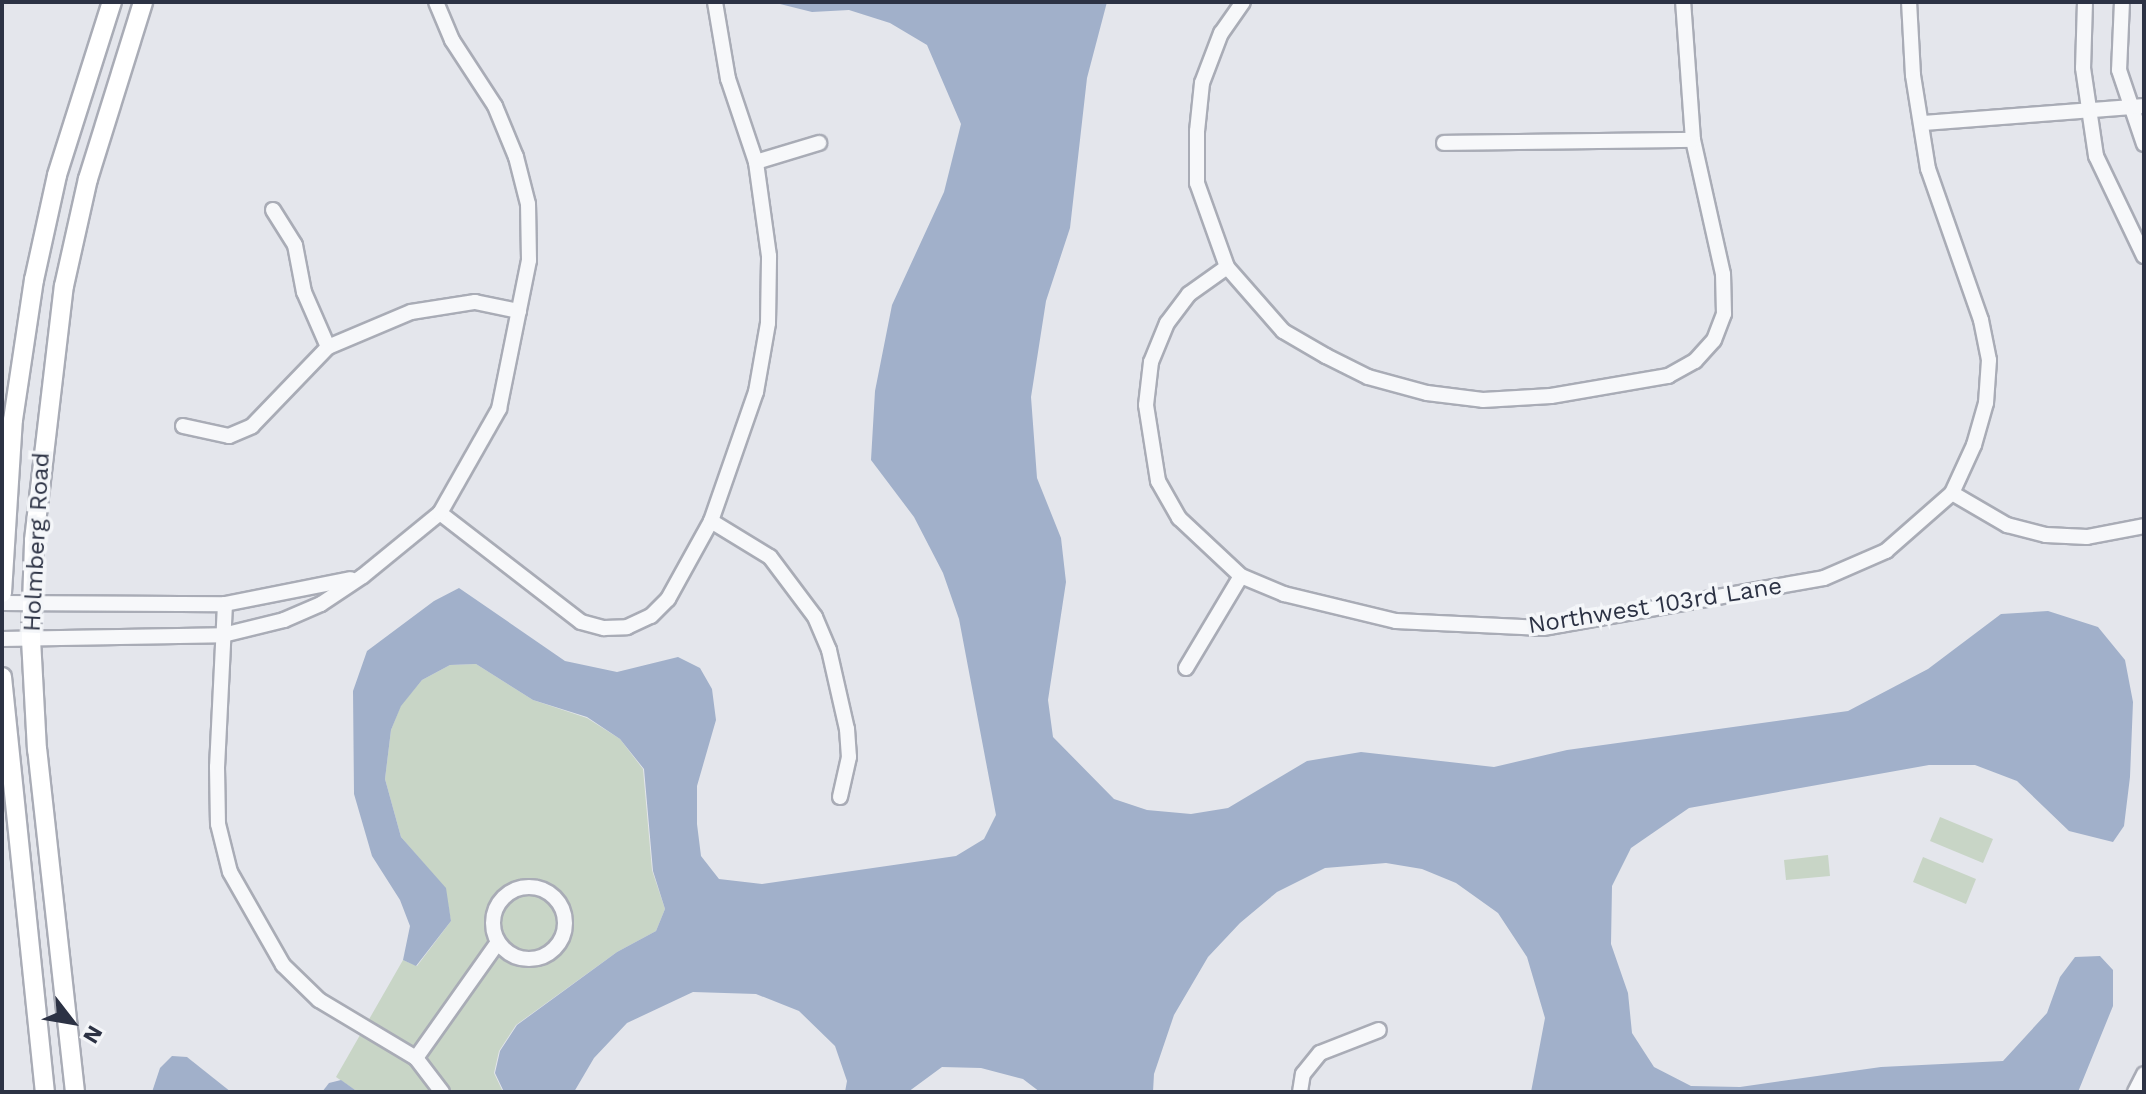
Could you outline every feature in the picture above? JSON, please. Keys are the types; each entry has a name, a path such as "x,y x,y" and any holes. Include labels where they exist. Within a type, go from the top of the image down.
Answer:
{"street":[{"name":"Holmberg Road","path":"2,593 13,420 34,280 57,175 112,2"},
{"name":"Holmberg Road","path":"75,1092 47,856 31,638 32,603 44,430 64,286 88,179 143,2"},
{"path":"2,639 223,635 284,620 363,576 440,513 499,409 529,260 528,204 516,157 495,106 452,40 436,2"},
{"path":"440,513 581,622 604,628 627,627 651,616 668,599 711,521 756,392 768,323 769,256 756,162 728,79 715,2"},
{"path":"1243,2 1221,33 1202,83 1197,131 1197,183 1227,267 1283,331 1368,377 1427,393 1483,400 1551,396 1668,376 1695,361 1714,340 1724,314 1723,274 1693,140 1683,2"},
{"path":"1909,2 1913,75 1924,123 1928,169 1939,212 1981,320 1989,360 1986,403 1952,493 2007,525 2046,535 2087,537 2144,526"},
{"path":"2085,2 2088,113 2096,156 2144,256"},
{"path":"2122,2 2119,70 2138,107 2144,144"},
{"path":"1924,123 2138,107"},
{"path":"1444,143 1693,140"},
{"path":"756,162 819,143"},
{"path":"273,210 295,245 304,292 328,347"},
{"name":"Northwest 103rd Lane","path":"1227,267 1189,294 1167,323 1151,362 1146,405 1158,481 1179,518 1241,576 1284,594 1396,621 1543,628 1824,578 1886,551 1952,493"},
{"path":"183,426 229,436 252,426 328,347 411,312 475,302 519,311"},
{"path":"711,521 770,557 815,617 829,650 847,729 849,757 840,797"},
{"path":"2,603 225,604 277,598 363,576"},
{"path":"1186,668 1241,576"},
{"path":"225,604 218,824 230,872 283,965 319,1000 416,1058 442,1092"},
{"path":"2,677 45,1092"},
{"path":"416,1058 498,942 496,911 509,892 537,887 559,902 564,927 549,954 524,959 498,942"},
{"path":"1300,1092 1303,1074 1320,1053 1379,1030"},
{"path":"2135,1092 2144,1074"}],"green space":[{"path":"476,664 533,700 587,718 620,739 643,769 652,870 665,909 656,931 617,952 516,1025 499,1051 494,1073 503,1092 358,1092 336,1077 403,960 417,966 451,921 445,888 401,837 385,779 391,730 401,705 422,680 450,665"},
{"path":"1940,817 1993,839 1983,863 1930,841"},
{"path":"1828,855 1830,876 1786,880 1784,860"},
{"path":"1923,857 1976,879 1966,904 1913,882"}],"water":[{"path":"772,2 1107,2 1087,78 1070,228 1046,301 1031,397 1037,478 1061,538 1066,582 1048,700 1053,737 1114,799 1147,810 1191,814 1228,808 1307,761 1361,752 1494,767 1567,750 1848,711 1928,669 2001,614 2048,611 2098,627 2125,660 2133,702 2130,777 2124,826 2113,842 2069,831 2017,781 1975,765 1929,765 1689,808 1631,848 1612,886 1611,944 1628,993 1632,1033 1654,1067 1691,1086 1740,1087 1881,1067 2003,1061 2047,1013 2060,977 2075,957 2100,956 2113,970 2113,1006 2078,1092 1531,1092 1545,1018 1527,957 1498,913 1456,883 1422,869 1386,863 1325,868 1277,892 1240,923 1208,957 1174,1015 1154,1074 1153,1092 1040,1092 1023,1079 981,1068 942,1067 908,1092 845,1092 847,1081 835,1046 799,1011 756,994 693,992 627,1023 594,1058 574,1092 504,1092 495,1073 500,1051 517,1025 617,952 656,931 665,909 653,871 644,769 620,739 587,717 533,700 476,664 450,665 422,680 401,706 391,730 385,779 401,837 446,888 451,921 416,966 403,960 410,926 400,900 372,856 354,794 353,691 367,651 434,601 459,588 565,661 617,672 678,657 700,668 712,689 716,720 697,786 697,824 701,856 719,879 762,884 956,856 984,839 996,815 959,619 943,573 914,517 871,460 875,391 892,305 944,192 961,124 927,45 890,23 849,10 812,12"},
{"path":"172,1056 187,1057 231,1092 152,1092 160,1068"},
{"path":"341,1080 358,1092 322,1092 329,1083"}]}
